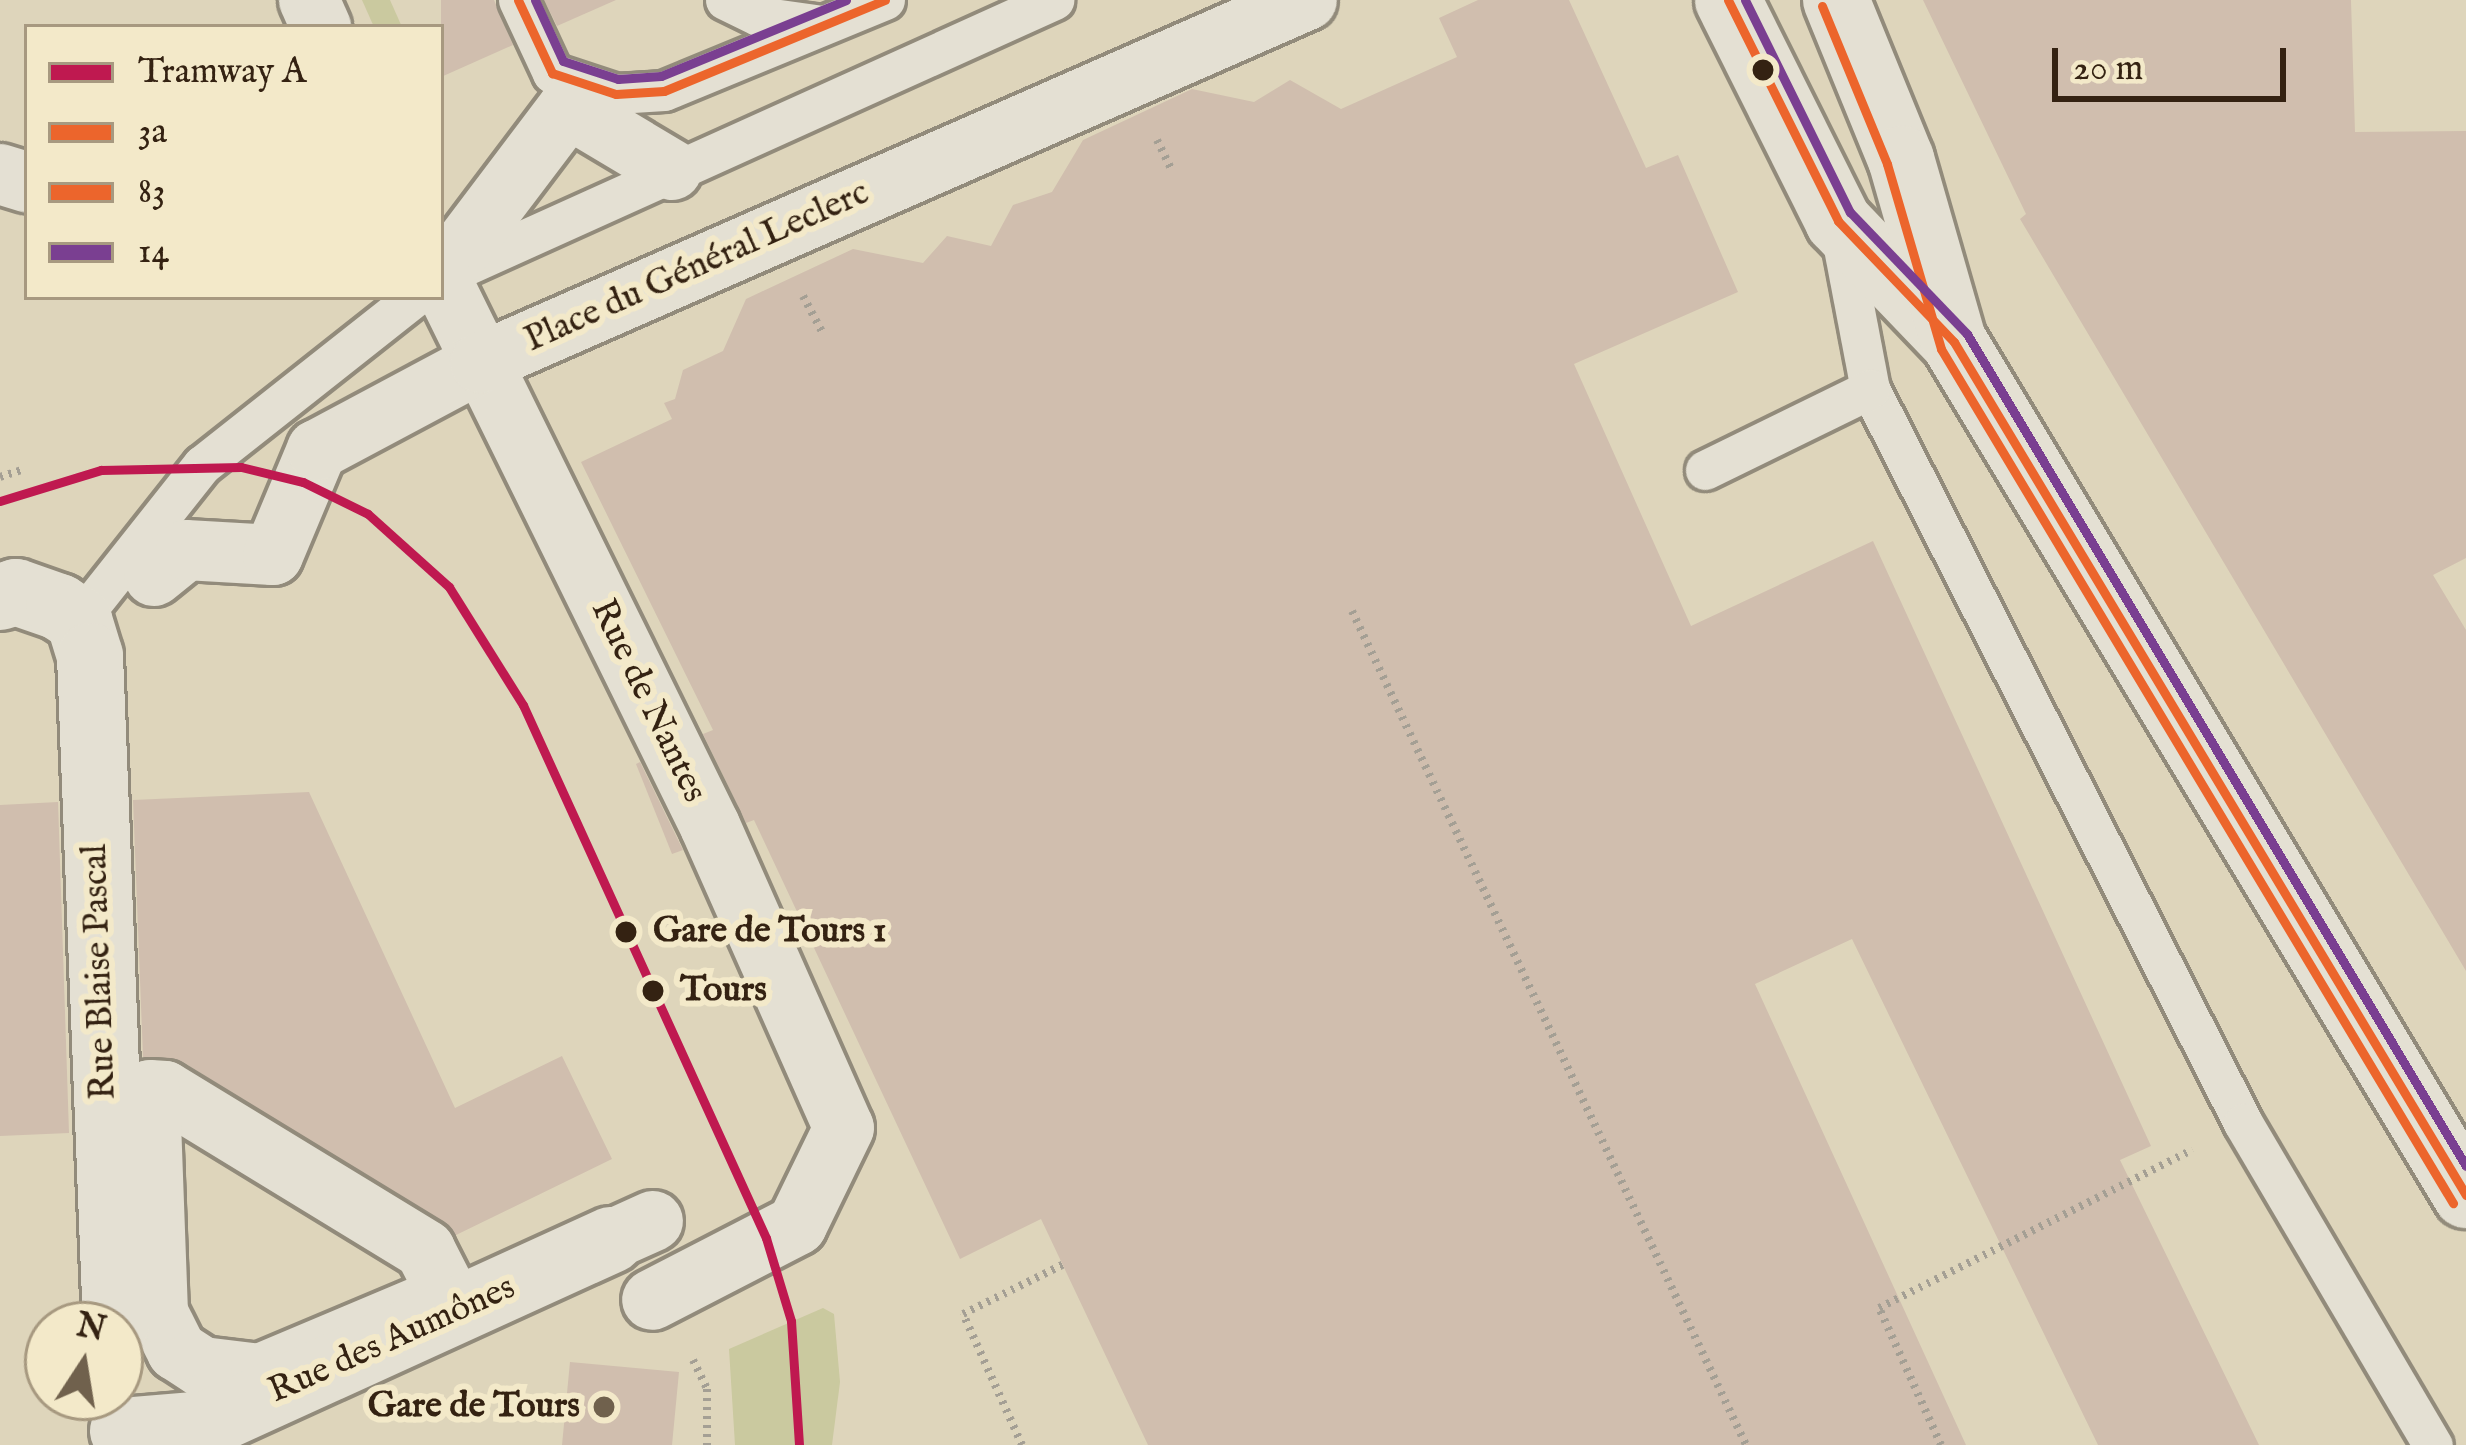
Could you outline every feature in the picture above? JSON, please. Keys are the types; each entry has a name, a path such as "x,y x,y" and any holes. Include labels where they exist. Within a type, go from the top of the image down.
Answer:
{"main road":[{"path":"1729,0 1838,220 1954,342 2466,1195"},
{"path":"1836,0 1901,159 1954,342"},
{"path":"0,597 16,592 79,620"},
{"name":"Rue Blaise Pascal","path":"79,620 90,656 115,1301"},
{"name":"Rue des Aumônes","path":"122,1422 207,1424 632,1231"}],"street":[{"name":"Place du Général Leclerc","path":"154,576 186,550 273,555 317,449 480,363 1307,0"},
{"path":"444,274 592,101 672,170"},
{"name":"Rue de Nantes","path":"444,284 710,826 844,1128 797,1225 652,1300"},
{"path":"150,1090 165,1091 424,1250 448,1295 260,1374 202,1367 177,1351 158,1313 150,1090"}],"lane":[{"path":"518,0 553,73 592,101 664,91 885,0"},
{"path":"725,0 758,16 827,26"},
{"path":"444,276 1054,0"},
{"path":"1838,220 1870,389 2243,1123 2433,1445"},
{"path":"79,620 202,465 411,300"},
{"path":"1706,470 1870,389"}],"path":[{"path":"0,477 25,469"},
{"path":"1352,611 1746,1445"},
{"path":"1941,1445 1879,1308 2200,1146"},
{"path":"1022,1445 963,1314 1064,1264"}],"green space":[{"path":"362,0 390,0 401,24 373,24"},
{"path":"823,1308 834,1314 840,1382 832,1445 735,1445 729,1349"}],"building":[{"path":"441,0 494,0 513,45 444,76"},
{"path":"544,0 616,0 557,26"},
{"path":"1478,0 1569,0 1646,168 1678,155 1738,292 1574,364 1691,626 1873,541 2151,1146 2120,1160 2259,1445 2098,1445 1852,939 1755,984 1966,1445 1148,1445 1041,1219 960,1259 754,820 746,823 703,734 713,730 581,462 672,419 664,403 675,399 683,370 723,351 746,299 853,249 923,263 947,236 991,246 1013,205 1052,192 1083,140 1192,89 1254,102 1290,80 1341,109 1457,57 1439,18"},
{"path":"1923,0 2351,0 2355,132 2466,131 2466,558 2433,575 2466,630 2466,971 2020,219 2026,214"},
{"path":"640,762 683,850 672,854 636,764"},
{"path":"309,792 455,1108 562,1056 612,1159 456,1235 183,1062 143,1057 133,800"},
{"path":"58,802 69,1133 0,1136 0,805"},
{"name":"Gare de Tours","path":"570,1362 679,1372 672,1445 562,1445"}],"tram line":[{"name":"A","path":"0,501 101,470 241,467 303,482 368,514 449,587 523,705 766,1238 791,1321 799,1445"}],"transit line":[{"name":"3a","path":"518,0 552,73 616,94 664,91 885,0"},
{"name":"14","path":"535,0 563,61 618,79 661,76 846,0"},
{"name":"3a","path":"1728,0 1838,221 1954,342 2466,1195"},
{"name":"14","path":"1745,0 1850,212 1967,334 2466,1166"},
{"name":"83","path":"1822,6 1887,164 1941,349 2453,1203"}],"place":[{"name":"Gare de Tours 1","path":"626,932"},
{"name":"Tours","path":"653,991"},
{"name":"Gare de Tours","path":"604,1407"}]}
